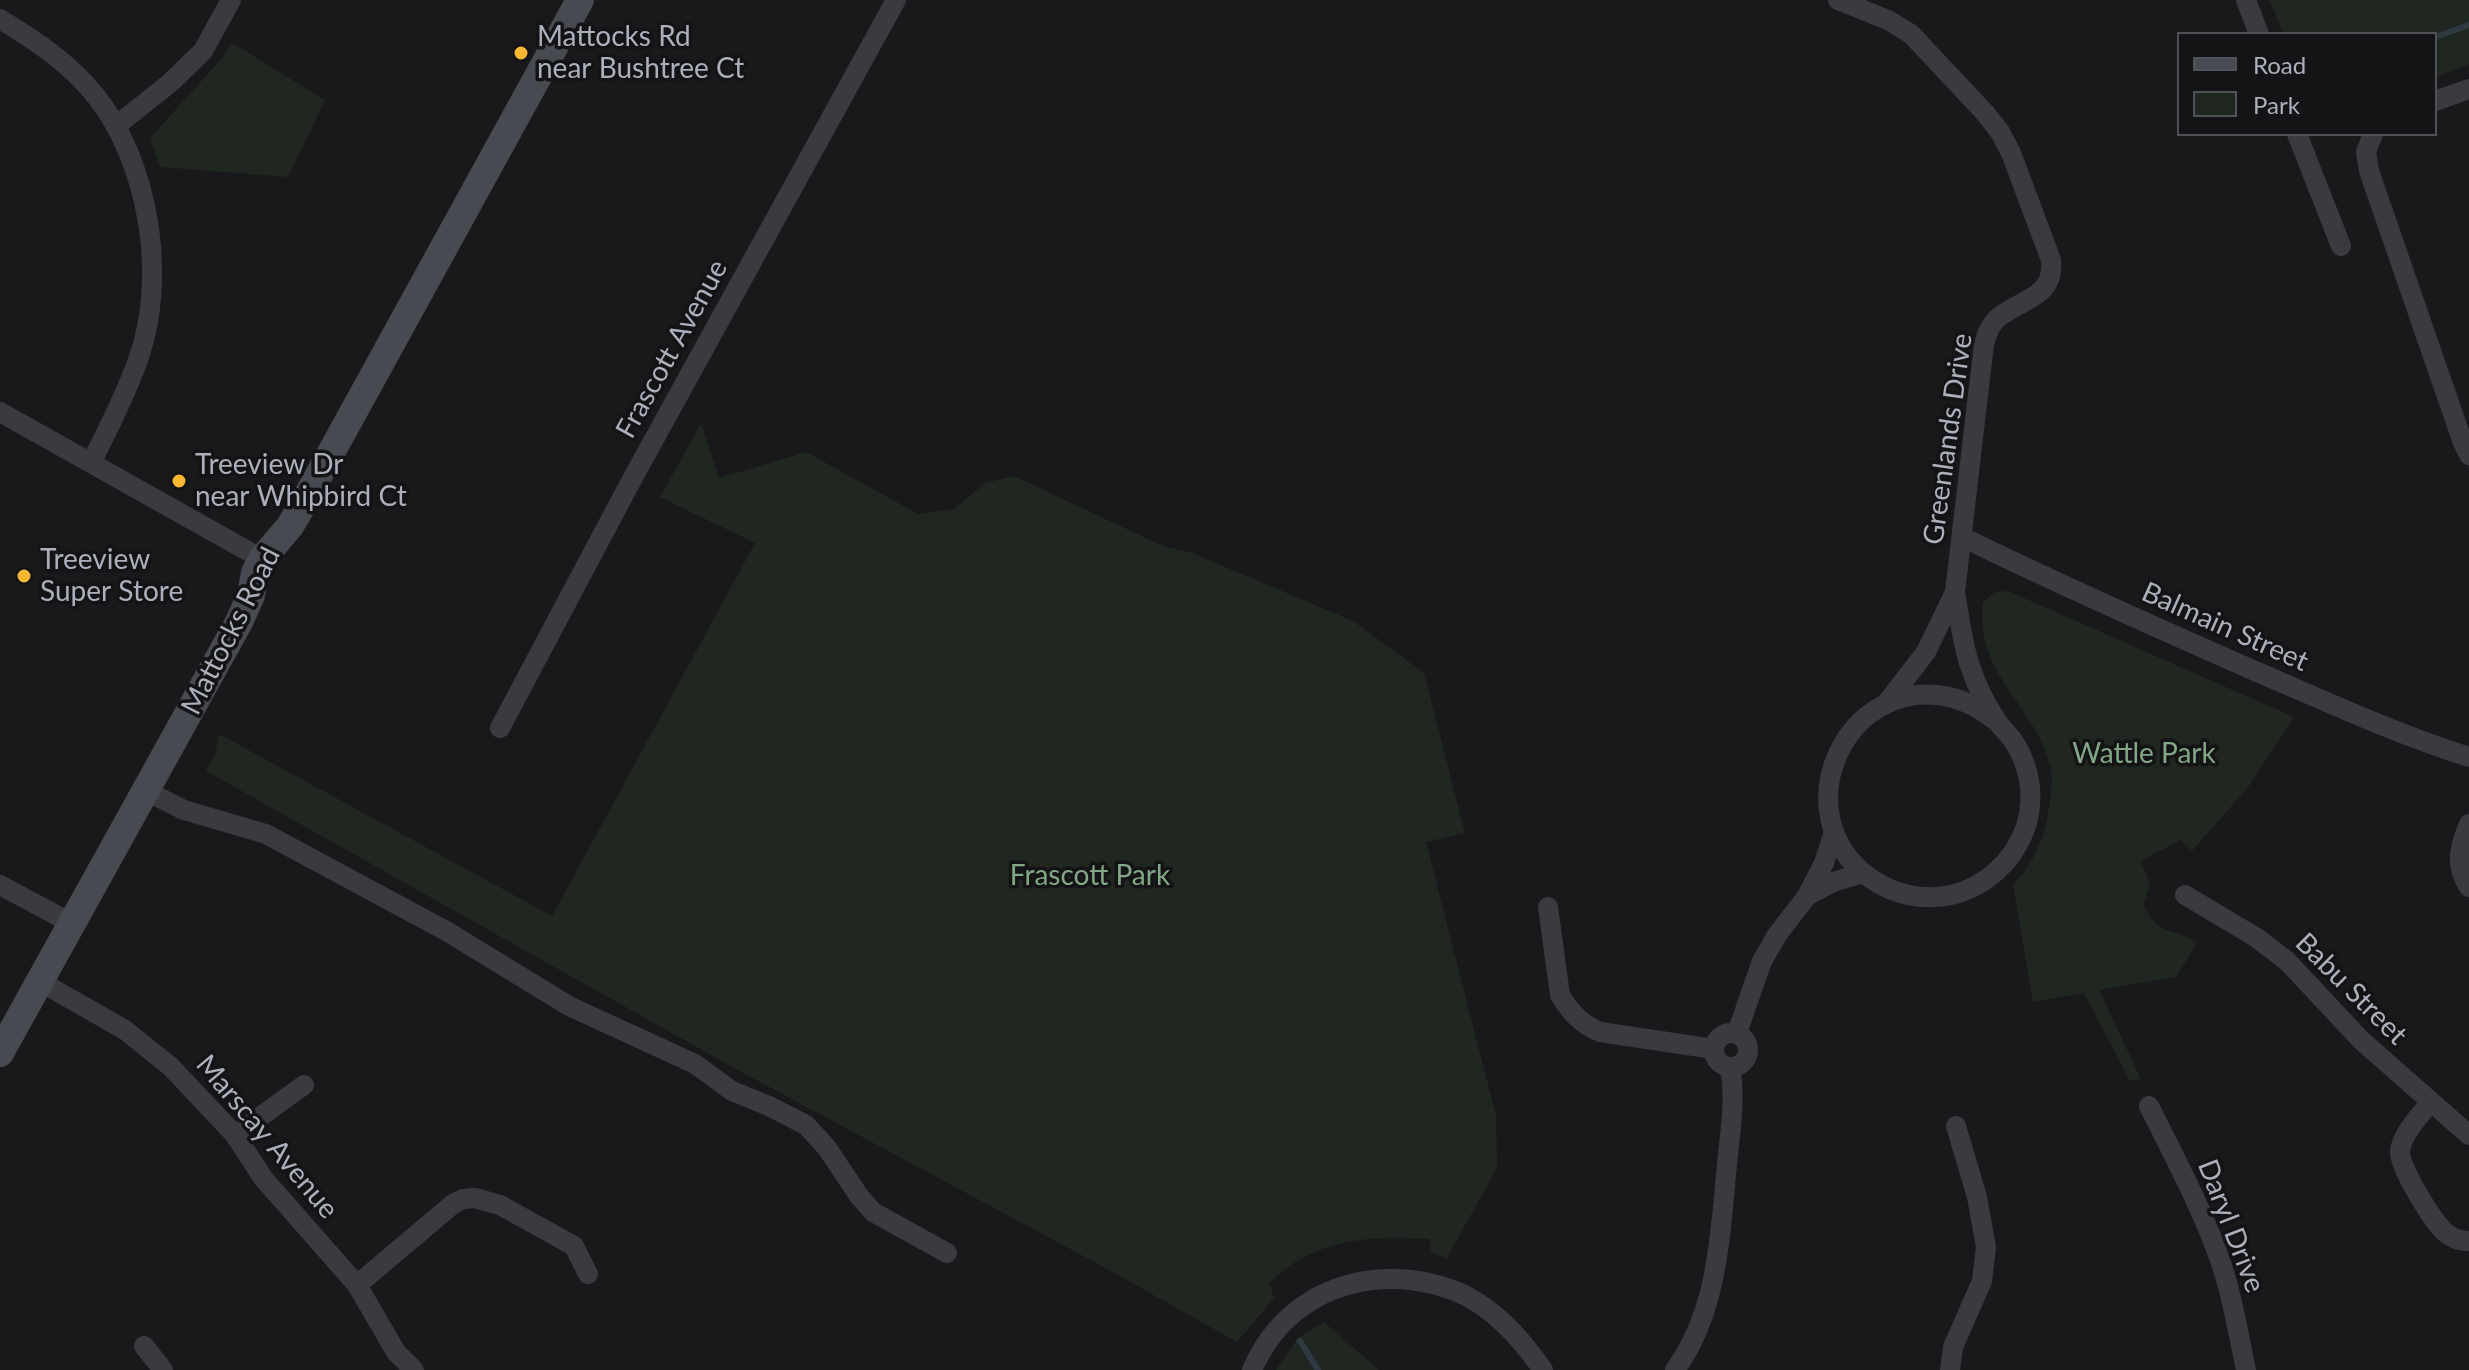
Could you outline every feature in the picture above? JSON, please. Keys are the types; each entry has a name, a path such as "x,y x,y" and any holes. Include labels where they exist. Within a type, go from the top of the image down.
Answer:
{"street":[{"path":"116,126 170,83 203,51 231,0"},
{"name":"Mattocks Road","path":"0,1053 245,609 262,559 299,511 580,0"},
{"name":"Frascott Avenue","path":"500,728 630,483 896,0"},
{"name":"Greenlands Drive","path":"1838,0 1888,20 1911,34 1986,114 2011,153 2051,260 2053,275 2045,288 1997,318 1988,329 1955,592 1926,652 1885,705"},
{"path":"2246,0 2258,32"},
{"path":"0,19 67,66 95,96 116,126 128,152 148,215 152,257 149,308 140,355 91,463"},
{"path":"2437,100 2469,89"},
{"path":"2298,136 2341,246"},
{"path":"2372,136 2366,152 2369,171 2469,455"},
{"path":"0,412 262,559"},
{"name":"Balmain Street","path":"1962,537 2084,596 2310,695 2469,757"},
{"name":"Greenlands Drive","path":"1955,592 1969,662 1995,720"},
{"path":"1944,696 1976,707 1995,720 2019,750 2030,786 2029,811 2022,836 2002,867 1971,888 1934,897 1896,892 1863,873 1846,855 1834,832 1828,792 1837,752 1862,719 1885,705 1909,697 1944,696"},
{"path":"146,791 184,810 277,839 448,932 569,1006 695,1064 732,1091 806,1125 827,1148 873,1212 947,1253"},
{"path":"2469,824 2459,855 2462,874 2469,887"},
{"path":"1737,1033 1762,961 1777,935 1807,896 1824,863 1834,832"},
{"path":"1807,896 1833,882 1863,873"},
{"path":"0,885 71,923"},
{"name":"Babu Street","path":"2185,895 2257,938 2287,961 2361,1040 2469,1135"},
{"path":"1548,907 1560,995 1587,1027 1600,1032 1714,1049"},
{"name":"Marscay Avenue","path":"39,981 125,1030 171,1067 235,1135 263,1178 357,1285 396,1352 414,1370"},
{"path":"1714,1049 1722,1035 1737,1033"},
{"path":"1714,1049 1720,1064 1730,1067 1741,1065 1748,1056 1748,1045 1737,1033"},
{"path":"1675,1370 1695,1334 1719,1252 1733,1100 1730,1067"},
{"path":"235,1135 304,1085"},
{"path":"2430,1103 2401,1145 2402,1164 2438,1227 2460,1241 2469,1241"},
{"name":"Daryl Drive","path":"2149,1106 2199,1206 2219,1257 2232,1298 2246,1370"},
{"path":"1950,1370 1953,1347 1982,1281 1986,1247 1977,1197 1956,1126"},
{"path":"357,1285 453,1204 475,1198 500,1205 574,1246 588,1274"},
{"path":"1252,1370 1270,1336 1293,1312 1329,1291 1375,1279 1421,1281 1473,1299 1514,1333 1543,1370"},
{"path":"144,1346 163,1370"}],"green space":[{"path":"2270,0 2469,0 2469,64 2437,77 2437,32 2282,32"},
{"path":"232,43 325,100 288,177 160,167 150,138"},
{"name":"Frascott Park","path":"701,423 719,478 806,452 918,514 954,509 985,483 1014,476 1165,547 1190,552 1353,621 1424,673 1465,833 1426,842 1496,1116 1497,1168 1447,1258 1431,1252 1429,1239 1413,1238 1345,1242 1314,1252 1269,1283 1274,1298 1237,1342 734,1068 206,771 216,752 219,734 552,916 755,543 660,497"},
{"name":"Wattle Park","path":"2008,591 2294,717 2249,786 2192,851 2180,840 2141,861 2150,884 2143,906 2156,923 2197,943 2176,977 2099,990 2141,1079 2130,1081 2084,993 2033,1002 2013,885 2031,861 2043,834 2052,776 2032,724 1996,669 1988,649 1983,627 1983,602 1995,592"},
{"path":"1324,1322 1379,1370 1276,1370 1298,1338"}],"waterway":[{"path":"2437,36 2469,25"},
{"path":"1300,1341 1318,1370"}],"place":[{"name":"Mattocks Rd near Bushtree Ct","path":"521,53"},
{"name":"Treeview Dr near Whipbird Ct","path":"179,481"},
{"name":"Treeview Super Store","path":"24,576"}]}
